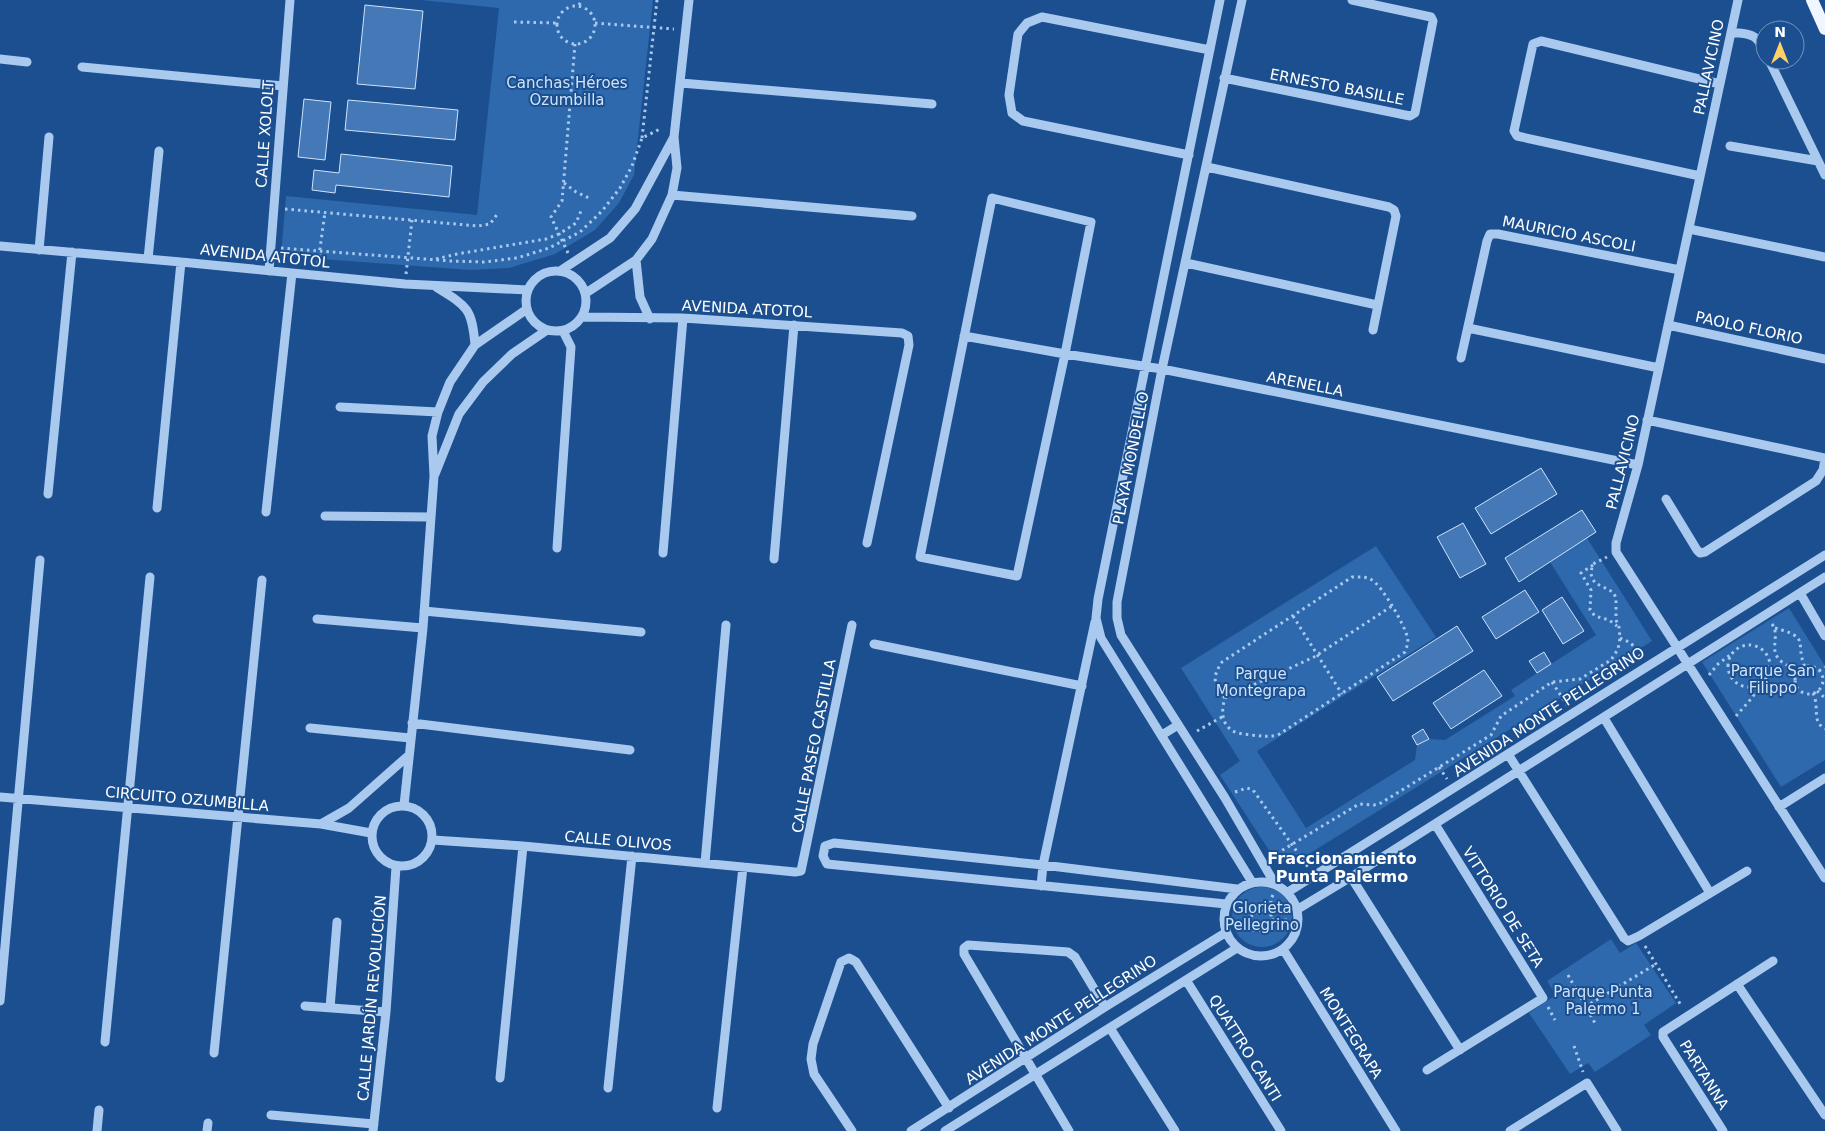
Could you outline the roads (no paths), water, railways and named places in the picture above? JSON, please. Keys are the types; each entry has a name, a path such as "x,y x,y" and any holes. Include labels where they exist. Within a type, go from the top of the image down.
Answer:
{"main road":[{"path":"1812,0 1825,29"}],"street":[{"name":"CALLE XOLOLT","path":"269,271 290,0"},
{"path":"586,293 636,260 652,239 672,195 677,168 674,136 689,0"},
{"name":"PLAYA MONDELLO","path":"1220,0 1098,598 1096,618 1101,638 1252,882"},
{"name":"PLAYA MONDELLO","path":"1242,0 1162,369 1117,602 1117,618 1121,635 1225,798 1276,884"},
{"name":"ERNESTO BASILLE","path":"1224,78 1410,116 1415,113 1433,21 1431,17 1352,0"},
{"name":"PALLAVICINO","path":"1677,647 1616,552 1616,543 1638,466 1738,0"},
{"path":"1189,155 1023,121 1012,113 1009,95 1018,34 1027,23 1042,17 1210,50"},
{"path":"1731,32 1755,36"},
{"path":"1700,176 1516,136 1514,131 1533,44 1541,41 1720,84"},
{"path":"0,59 27,62"},
{"path":"82,67 283,86"},
{"path":"1774,70 1825,175"},
{"path":"681,83 932,104"},
{"path":"560,271 577,278 586,293 587,306 583,318 574,326 563,331 547,330 534,322 526,309 528,290 535,279 546,272 560,271 610,238 635,209 674,136"},
{"path":"39,250 49,137"},
{"path":"1730,146 1818,161"},
{"path":"148,259 159,152"},
{"path":"1207,167 1389,207 1394,210 1396,216 1373,330"},
{"path":"672,195 912,216"},
{"path":"992,198 1091,222 1065,354 1017,576 920,557 992,198"},
{"path":"1688,229 1825,257"},
{"name":"MAURICIO ASCOLI","path":"1461,358 1487,240 1490,234 1680,270"},
{"name":"AVENIDA ATOTOL","path":"0,246 405,284 528,290"},
{"path":"48,494 72,252"},
{"path":"636,260 640,298 650,319"},
{"path":"157,508 182,262"},
{"path":"1186,263 1377,305"},
{"path":"266,512 292,273"},
{"path":"434,286 462,302 471,315 475,345"},
{"path":"404,805 423,628 432,517 434,476 432,436 438,412 450,382 475,345 526,309"},
{"name":"AVENIDA ATOTOL","path":"583,318 683,318 902,333 908,336 909,345 867,543"},
{"path":"663,553 683,318"},
{"path":"774,559 794,325"},
{"name":"PAOLO FLORIO","path":"1668,325 1825,359"},
{"path":"1468,328 1659,368"},
{"path":"434,476 459,414 483,382 512,354 547,330"},
{"path":"558,548 571,346 563,331"},
{"name":"ARENELLA","path":"964,336 1162,369 1638,466"},
{"path":"340,407 438,412"},
{"path":"1647,420 1825,459 1823,470 1816,481 1705,552 1700,553 1697,550 1666,499"},
{"path":"325,516 432,517"},
{"name":"AVENIDA MONTE PELLEGRINO","path":"1288,892 1825,554"},
{"path":"0,1001 40,560"},
{"path":"105,1042 150,577"},
{"path":"1298,909 1604,718 1825,577"},
{"path":"214,1054 262,580"},
{"path":"1800,593 1825,636"},
{"path":"424,612 641,632"},
{"path":"1041,886 1043,866 1096,618"},
{"path":"317,619 423,628"},
{"path":"705,863 726,625"},
{"name":"CALLE PASEO CASTILLA","path":"801,871 852,625"},
{"path":"874,644 1082,686"},
{"path":"1677,647 1825,878"},
{"path":"1604,718 1710,893"},
{"path":"412,722 630,750"},
{"path":"1162,735 1178,725"},
{"path":"310,728 410,738"},
{"path":"1508,754 1624,938 1628,941 1747,870"},
{"path":"321,824 349,808 409,755"},
{"path":"1778,807 1825,778"},
{"name":"CIRCUITO OZUMBILLA","path":"0,797 321,824 371,833"},
{"path":"404,805 420,810 430,824 433,840 426,855 413,865 396,867 383,860 373,848 371,833 376,818 388,808 404,805"},
{"name":"VITTORIO DE SETA","path":"1427,1070 1543,998 1435,824"},
{"name":"CALLE OLIVOS","path":"433,840 523,846 801,871"},
{"path":"1226,904 827,864 823,856 825,846 834,844 1238,889"},
{"path":"500,1078 523,846"},
{"path":"608,1088 632,856"},
{"name":"CALLE JARDÍN REVOLUCIÓN","path":"374,1128 386,1012 396,867"},
{"path":"718,1108 743,867"},
{"path":"1351,877 1460,1050"},
{"path":"1252,882 1276,884 1288,892 1298,909 1299,920 1291,941 1283,950 1268,956 1252,955 1237,948 1225,932 1223,918 1226,904 1238,889 1252,882"},
{"path":"330,1008 337,922"},
{"name":"AVENIDA MONTE PELLEGRINO","path":"911,1131 1225,932"},
{"path":"1069,1131 964,954 964,948 968,945 1068,952 1075,957 1105,1007"},
{"name":"AVENIDA MONTE PELLEGRINO","path":"946,1131 957,1128 1237,948"},
{"name":"MONTEGRAPA","path":"1283,950 1396,1131"},
{"path":"852,1131 814,1074 812,1059 813,1044 841,962 849,958 856,962 949,1108"},
{"name":"PARTANNA","path":"1723,1131 1663,1037 1663,1032 1774,961"},
{"name":"QUATTRO CANTI","path":"1186,980 1281,1131"},
{"path":"1737,984 1825,1115"},
{"path":"305,1006 386,1012"},
{"path":"1110,1028 1175,1131"},
{"path":"1510,1131 1586,1083 1617,1131"},
{"path":"97,1131 99,1110"},
{"path":"272,1116 374,1128"}],"district":[{"name":"Fraccionamiento Punta Palermo","path":"1342,867"}],"park label":[{"name":"Canchas Héroes Ozumbilla","path":"567,92"},
{"name":"Parque San Filippo","path":"1773,680"},
{"name":"Parque Montegrapa","path":"1261,682"},
{"name":"Glorieta Pellegrino","path":"1262,916"},
{"name":"Parque Punta Palermo 1","path":"1603,1000"}]}
